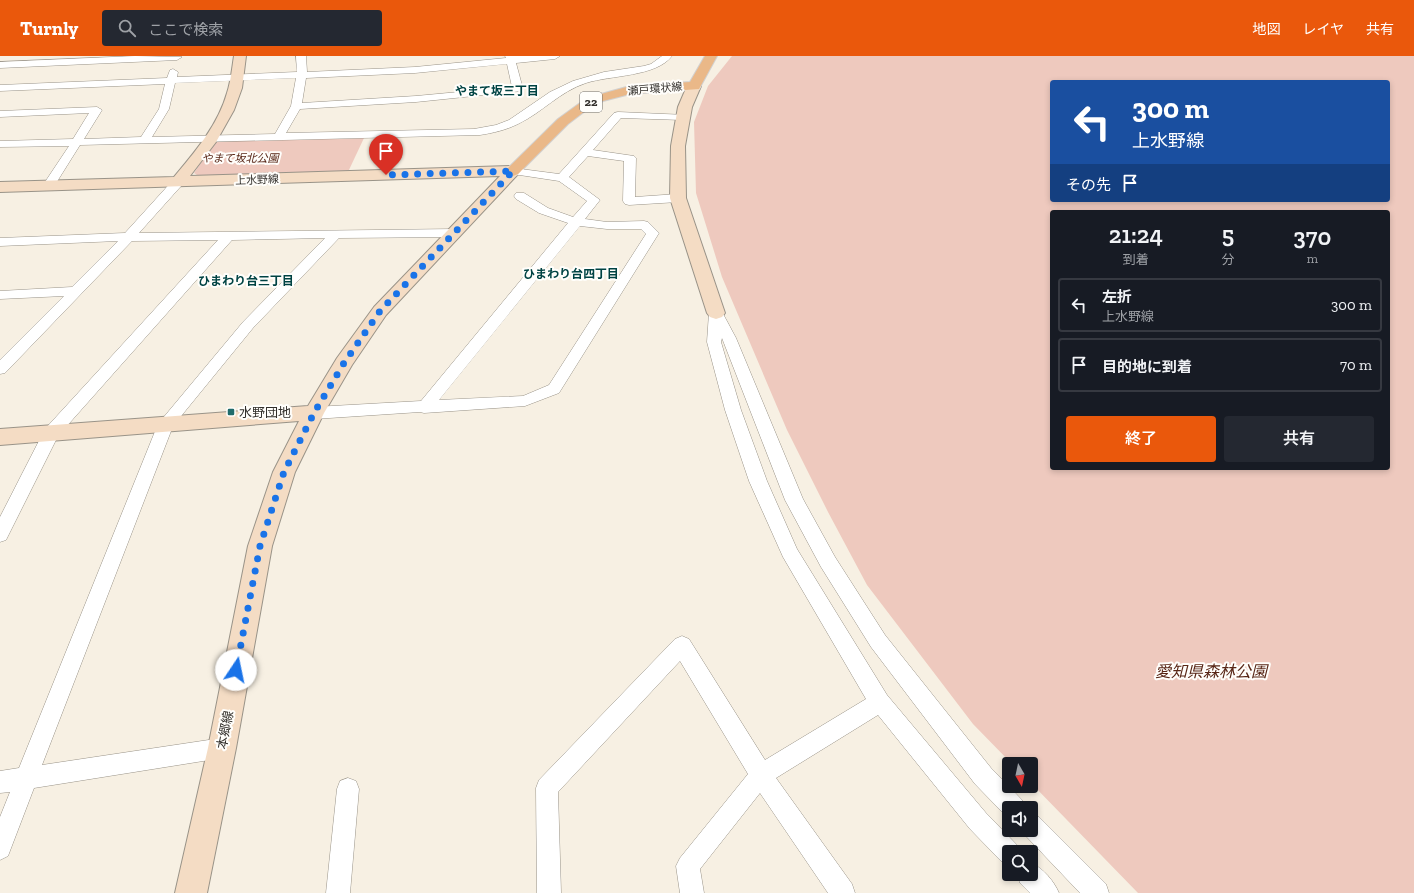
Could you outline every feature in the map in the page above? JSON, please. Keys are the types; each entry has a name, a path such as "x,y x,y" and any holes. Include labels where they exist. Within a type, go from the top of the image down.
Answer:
{"main road":[{"name":"瀬戸環状線","path":"513,171 571,115 600,98 619,92 645,88 694,86 711,56"}],"street":[{"path":"0,65 177,56 164,109 145,139"},
{"path":"0,369 6,356 75,291 129,236 178,182 211,138 224,117 232,98 237,79 240,56"},
{"path":"279,137 296,106 302,75 301,56"},
{"path":"0,88 237,79 415,70 511,58 555,56"},
{"path":"0,144 145,139 474,132 498,129 517,121 556,92 575,83 603,75 647,68 662,62 667,56"},
{"path":"296,106 416,99 518,89 511,58"},
{"path":"694,86 685,107 678,146 678,198 716,313 729,338 794,500 828,562 878,641 983,776 1007,801"},
{"path":"0,114 97,110 49,185"},
{"path":"562,178 618,116 683,117"},
{"path":"586,152 630,158 629,201 678,198"},
{"path":"424,408 594,200 562,178 513,171"},
{"name":"上水野線","path":"0,187 513,171"},
{"name":"本郷線","path":"190,893 222,748 260,546 284,472 314,413 344,363 380,311 513,171"},
{"path":"0,437 314,413 424,408 525,401 554,389 653,233 644,225 616,227 575,223 545,212 520,196"},
{"path":"0,242 129,236 455,233"},
{"path":"0,848 26,778 166,424 248,326 336,234"},
{"path":"0,535 51,433 229,235"},
{"path":"0,294 75,291"},
{"path":"716,313 714,342 733,410 761,488 789,552 880,702 978,821 1002,846"},
{"path":"549,893 546,788 682,645 761,775 843,893"},
{"path":"692,893 688,866 761,775 880,702"},
{"path":"0,782 222,748"},
{"path":"338,893 348,789"},
{"path":"1038,832 1097,893"},
{"path":"1036,881 1047,893"}],"green space":[{"name":"愛知県森林公園","path":"732,56 1414,56 1414,893 1138,893 1038,790 1038,757 1005,757 973,724 867,585 787,430 722,277 696,193 694,122 708,86"},
{"name":"やまて坂北公園","path":"364,138 348,172 200,177 194,173 214,143 220,141"}],"place":[{"name":"水野団地","path":"231,412"}],"district":[{"name":"やまて坂三丁目","path":"497,91"},
{"name":"ひまわり台四丁目","path":"571,274"},
{"name":"ひまわり台三丁目","path":"246,281"}],"route":[{"path":"236,670 260,546 284,472 314,413 344,363 380,311 513,171 386,175"}]}
